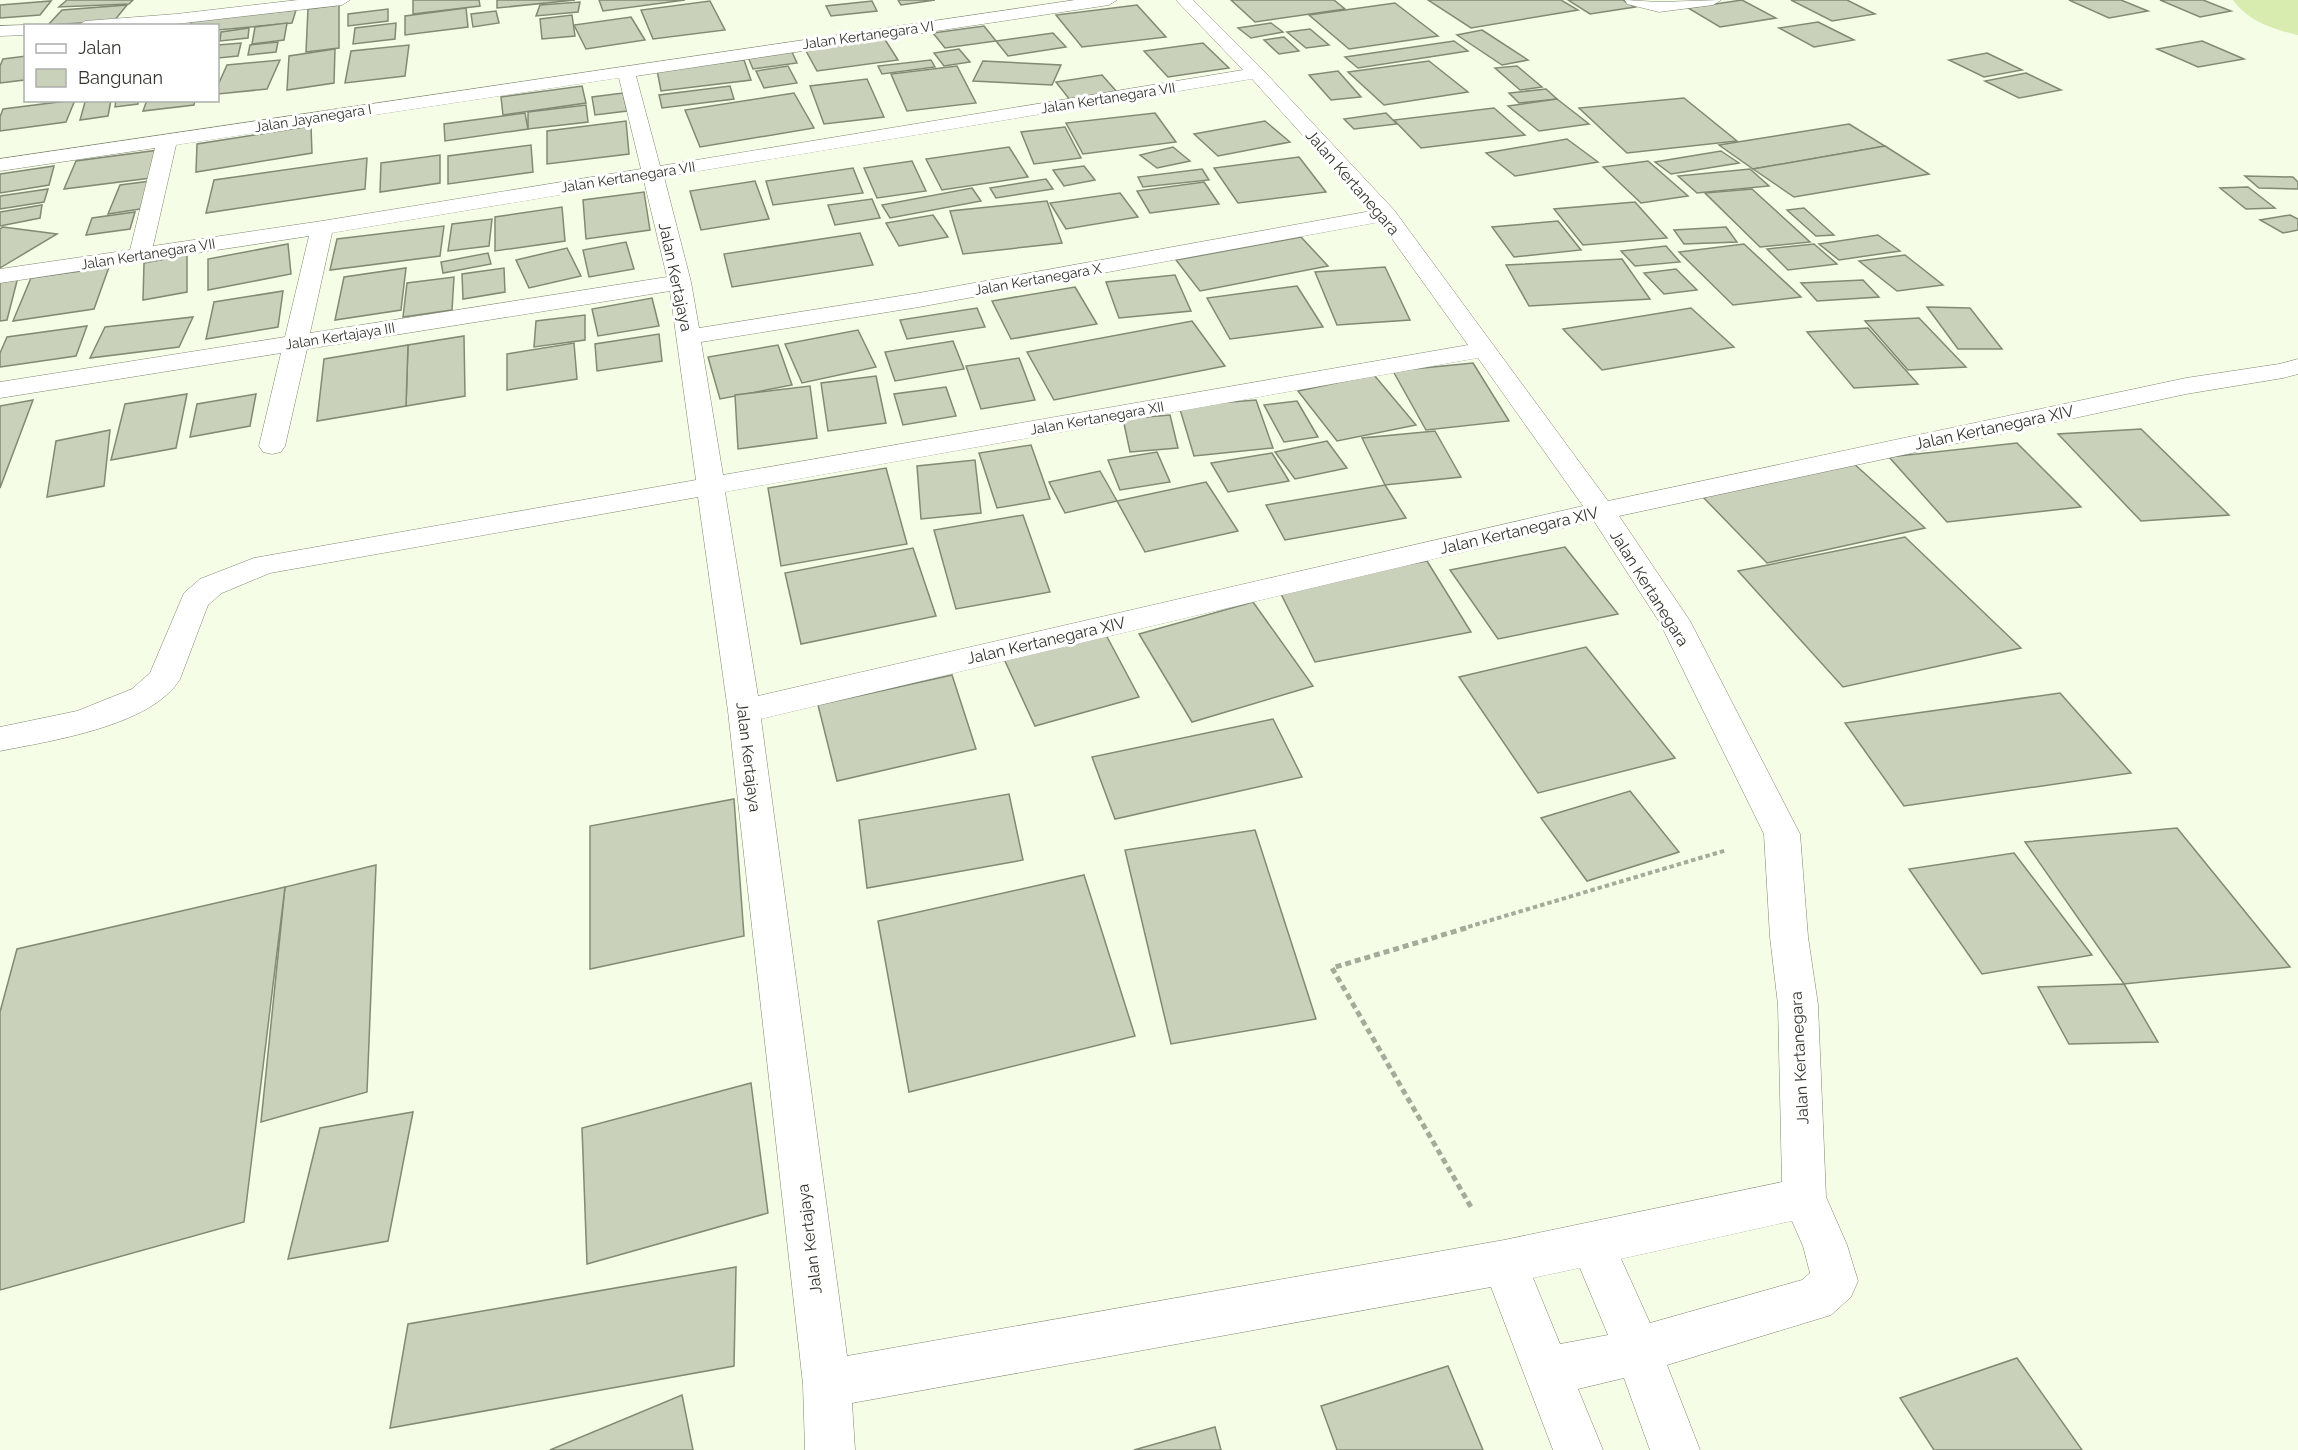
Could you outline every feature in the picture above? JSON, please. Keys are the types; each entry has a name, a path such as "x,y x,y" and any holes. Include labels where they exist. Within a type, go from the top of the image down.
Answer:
{"street":[{"path":"111,24 342,0"},
{"name":"Jalan Kertanegara VI","path":"626,71 1109,0"},
{"name":"Jalan Kertanegara","path":"1184,0 1256,73 1386,214 1601,511 1675,621 1782,834 1789,937 1798,1005 1804,1198"},
{"path":"1633,0 1659,7 1713,0"},
{"path":"0,31 24,30"},
{"name":"Jalan Jayanegara I","path":"0,165 626,71"},
{"name":"Jalan Kertajaya","path":"626,71 680,282 711,487 744,711 826,1384 830,1450"},
{"name":"Jalan Kertanegara VII","path":"0,276 322,228 1256,73"},
{"path":"140,255 166,140"},
{"name":"Jalan Kertanegara X","path":"688,338 920,300 1386,214"},
{"path":"272,446 322,228"},
{"name":"Jalan Kertajaya III","path":"0,390 680,282"},
{"name":"Jalan Kertanegara XII","path":"0,739 83,722 143,697 164,679 195,600 211,586 264,565 1483,350"},
{"name":"Jalan Kertanegara XIV","path":"744,711 1601,511 2186,386 2283,371 2298,366"},
{"path":"826,1384 1504,1262 1804,1198 1825,1245 1835,1281 1815,1299 1590,1364 1546,1370"},
{"path":"1593,1244 1638,1350 1675,1450"},
{"path":"1504,1262 1578,1450"}],"path":[{"path":"1504,1262 1332,968 1782,834"}],"building":[{"path":"67,0 133,0 129,4 59,7"},
{"path":"413,0 479,0 480,6 413,14"},
{"path":"497,0 575,0 497,8"},
{"path":"599,0 685,0 603,11"},
{"path":"898,0 935,0 901,5"},
{"path":"1231,0 1334,0 1345,9 1255,22"},
{"path":"1428,0 1561,0 1578,10 1471,28"},
{"path":"1568,0 1623,0 1635,7 1590,14"},
{"path":"1742,0 1776,18 1720,27 1688,8"},
{"path":"1791,0 1847,0 1875,14 1832,21"},
{"path":"2069,0 2121,0 2148,11 2109,18"},
{"path":"2160,0 2203,0 2231,11 2200,17"},
{"path":"51,1 40,15 0,18 0,5"},
{"path":"710,1 725,30 653,39 641,10"},
{"path":"872,1 877,11 831,16 826,6"},
{"path":"580,2 578,12 536,16 540,5"},
{"path":"1395,3 1438,36 1349,49 1309,15"},
{"path":"127,5 114,21 49,24 62,10"},
{"path":"339,5 339,48 306,52 308,9"},
{"path":"1137,5 1166,37 1082,47 1056,15"},
{"path":"466,8 468,27 405,35 405,16"},
{"path":"388,9 388,21 348,26 348,14"},
{"path":"296,10 292,23 219,30 219,24 191,24 192,20"},
{"path":"496,11 499,23 473,27 471,14"},
{"path":"572,15 575,36 542,39 540,19"},
{"path":"631,17 645,40 586,49 574,25"},
{"path":"1818,22 1854,40 1814,47 1779,28"},
{"path":"287,23 284,40 252,44 255,27"},
{"path":"396,23 395,39 353,44 355,28"},
{"path":"1271,23 1283,32 1251,38 1238,28"},
{"path":"984,26 996,41 945,48 933,33"},
{"path":"249,28 248,38 220,41 221,32"},
{"path":"1310,29 1329,45 1306,48 1287,32"},
{"path":"1482,30 1528,60 1502,65 1457,35"},
{"path":"1053,33 1066,47 1008,56 996,41"},
{"path":"1284,37 1299,51 1279,54 1264,40"},
{"path":"884,38 898,60 817,71 805,49"},
{"path":"1454,41 1468,51 1358,68 1345,57"},
{"path":"2202,41 2244,59 2198,67 2157,49"},
{"path":"278,42 276,52 248,55 250,45"},
{"path":"241,43 238,56 219,58 219,45"},
{"path":"1203,43 1229,68 1168,77 1144,51"},
{"path":"409,45 405,76 345,83 351,51"},
{"path":"335,49 334,83 287,90 289,56"},
{"path":"959,49 970,62 944,66 934,53"},
{"path":"792,52 797,63 753,69 748,57"},
{"path":"1987,53 2022,70 1984,77 1949,60"},
{"path":"24,56 24,80 0,83 0,66 3,59"},
{"path":"280,60 267,89 219,94 219,83 227,65"},
{"path":"744,60 751,80 661,91 657,70"},
{"path":"931,60 935,67 882,74 878,66"},
{"path":"983,61 1061,65 1052,85 973,81"},
{"path":"1429,61 1468,92 1384,105 1348,72"},
{"path":"788,66 797,83 764,88 756,71"},
{"path":"957,66 976,103 907,111 891,74"},
{"path":"1517,66 1542,87 1520,90 1495,68"},
{"path":"1338,71 1361,97 1331,100 1309,75"},
{"path":"2026,73 2061,90 2019,98 1985,81"},
{"path":"1102,75 1117,92 1070,100 1056,82"},
{"path":"867,79 884,117 824,124 810,86"},
{"path":"582,86 586,103 503,115 501,97"},
{"path":"730,86 734,99 662,108 659,95"},
{"path":"1546,89 1557,99 1519,103 1509,93"},
{"path":"623,93 627,111 595,115 592,97"},
{"path":"794,93 814,128 700,147 685,110"},
{"path":"1684,98 1737,141 1627,153 1579,108"},
{"path":"1557,99 1589,124 1539,131 1508,106"},
{"path":"74,102 66,122 0,131 0,117 3,109"},
{"path":"85,102 111,102 108,116 80,120"},
{"path":"116,102 138,102 138,104 115,107"},
{"path":"146,102 195,102 194,105 143,111"},
{"path":"586,105 588,122 528,129 528,112"},
{"path":"1494,108 1525,135 1421,148 1394,120"},
{"path":"525,113 528,129 445,141 444,124"},
{"path":"1155,113 1176,142 1083,154 1066,123"},
{"path":"1386,113 1397,124 1354,129 1344,119"},
{"path":"626,121 629,154 547,164 547,131"},
{"path":"1265,121 1290,142 1218,156 1194,134"},
{"path":"1849,124 1885,146 1753,169 1719,145"},
{"path":"311,126 312,153 196,172 197,144"},
{"path":"1065,127 1081,158 1034,164 1021,132"},
{"path":"1567,139 1598,162 1515,176 1486,153"},
{"path":"531,145 533,172 448,184 448,156"},
{"path":"1885,146 1929,174 1794,197 1753,169"},
{"path":"1009,147 1028,177 942,190 926,159"},
{"path":"1173,147 1190,161 1157,168 1140,155"},
{"path":"159,150 151,178 64,189 76,161"},
{"path":"1721,151 1739,163 1671,174 1655,162"},
{"path":"440,155 440,183 380,192 381,163"},
{"path":"1299,157 1326,192 1238,203 1214,168"},
{"path":"367,158 365,189 206,213 214,180"},
{"path":"912,161 926,191 877,198 864,168"},
{"path":"1648,161 1688,196 1641,203 1603,167"},
{"path":"54,166 49,185 0,193 0,174"},
{"path":"1084,166 1095,180 1064,186 1053,170"},
{"path":"853,168 863,193 773,205 766,181"},
{"path":"1202,169 1209,180 1143,187 1138,177"},
{"path":"1750,169 1769,186 1697,193 1678,176"},
{"path":"2245,176 2293,177 2298,182 2298,189 2259,188"},
{"path":"1046,179 1053,189 996,198 990,188"},
{"path":"151,181 140,209 108,214 120,185"},
{"path":"755,181 769,219 701,230 690,191"},
{"path":"1204,182 1219,204 1150,213 1137,191"},
{"path":"2248,187 2275,208 2246,209 2220,188"},
{"path":"972,188 981,201 890,218 882,205"},
{"path":"48,189 44,202 0,209 0,196"},
{"path":"1752,189 1810,242 1760,247 1705,193"},
{"path":"644,192 650,230 586,239 583,200"},
{"path":"1120,193 1138,217 1066,229 1050,203"},
{"path":"872,199 880,218 835,225 828,205"},
{"path":"1047,201 1062,243 963,254 950,211"},
{"path":"1635,202 1667,238 1583,245 1554,209"},
{"path":"42,205 40,218 0,226 0,212"},
{"path":"562,207 565,241 495,251 495,217"},
{"path":"1804,208 1834,235 1816,236 1787,210"},
{"path":"135,212 130,229 86,235 92,218"},
{"path":"933,215 948,237 899,246 886,223"},
{"path":"2290,215 2298,219 2298,230 2283,233 2260,220"},
{"path":"492,219 489,246 448,251 452,224"},
{"path":"1558,221 1581,250 1514,257 1492,227"},
{"path":"444,226 440,256 330,270 337,239"},
{"path":"3,227 57,234 0,268 0,229"},
{"path":"1726,227 1737,242 1684,244 1674,230"},
{"path":"860,233 873,265 732,287 724,254"},
{"path":"1878,235 1900,251 1839,260 1819,244"},
{"path":"1301,237 1328,266 1200,291 1176,260"},
{"path":"626,242 634,269 589,277 583,250"},
{"path":"288,244 291,274 208,290 208,259"},
{"path":"1744,244 1801,297 1733,305 1679,252"},
{"path":"1814,244 1837,264 1788,270 1767,249"},
{"path":"1666,246 1680,262 1635,266 1621,251"},
{"path":"567,248 581,276 529,288 516,260"},
{"path":"488,253 491,264 443,273 441,262"},
{"path":"187,255 187,292 143,300 144,263"},
{"path":"1905,255 1943,285 1897,291 1859,261"},
{"path":"1622,259 1650,299 1529,306 1506,265"},
{"path":"109,267 94,309 13,321 31,278"},
{"path":"1385,267 1410,320 1337,325 1315,272"},
{"path":"406,268 401,310 335,320 344,277"},
{"path":"504,268 505,292 463,299 462,274"},
{"path":"1676,269 1697,290 1664,294 1644,273"},
{"path":"1175,275 1191,311 1119,318 1106,282"},
{"path":"18,277 7,320 0,321 0,280"},
{"path":"454,277 452,310 403,317 407,283"},
{"path":"1863,280 1879,297 1817,301 1801,283"},
{"path":"1297,286 1323,327 1230,339 1207,298"},
{"path":"1075,287 1097,324 1011,339 992,301"},
{"path":"283,291 278,327 206,339 214,302"},
{"path":"652,298 659,326 598,336 592,309"},
{"path":"1927,307 1970,308 2002,349 1958,349"},
{"path":"977,308 985,327 907,339 900,320"},
{"path":"1691,308 1734,347 1602,370 1563,329"},
{"path":"585,315 585,340 534,347 536,321"},
{"path":"193,317 179,347 90,358 105,327"},
{"path":"1919,318 1966,367 1908,370 1865,321"},
{"path":"1192,321 1225,366 1054,400 1027,352"},
{"path":"87,326 76,356 0,367 0,353 7,337"},
{"path":"1868,328 1918,384 1854,388 1807,332"},
{"path":"858,330 876,367 802,383 785,344"},
{"path":"659,334 662,361 597,371 595,344"},
{"path":"464,336 465,396 406,406 408,345"},
{"path":"953,341 964,369 895,381 885,352"},
{"path":"574,343 577,379 507,390 507,354"},
{"path":"408,345 406,406 317,421 324,359"},
{"path":"778,345 792,385 720,399 708,357"},
{"path":"1019,358 1035,400 981,409 966,366"},
{"path":"1473,363 1509,421 1426,430 1393,371"},
{"path":"1374,375 1416,425 1337,441 1298,391"},
{"path":"876,376 886,423 828,431 821,383"},
{"path":"810,386 817,438 738,449 735,395"},
{"path":"946,387 956,416 903,425 894,394"},
{"path":"187,394 176,448 111,460 125,404"},
{"path":"256,394 250,426 190,437 197,404"},
{"path":"33,400 0,488 0,406"},
{"path":"1256,400 1273,448 1194,456 1179,406"},
{"path":"1297,401 1318,437 1284,442 1264,405"},
{"path":"1170,415 1178,448 1130,452 1123,419"},
{"path":"2141,429 2229,515 2141,521 2058,434"},
{"path":"110,430 104,486 47,497 56,441"},
{"path":"1435,431 1461,477 1385,485 1362,438"},
{"path":"1327,441 1347,468 1295,479 1275,452"},
{"path":"2017,443 2081,507 1947,522 1889,457"},
{"path":"1031,445 1050,499 997,508 979,453"},
{"path":"1157,452 1170,482 1120,490 1108,460"},
{"path":"1272,453 1289,481 1228,492 1211,463"},
{"path":"975,460 981,513 921,519 917,466"},
{"path":"1852,462 1925,528 1767,563 1700,494"},
{"path":"886,468 907,544 781,566 768,488"},
{"path":"1100,471 1117,501 1065,513 1049,482"},
{"path":"1206,482 1238,531 1145,552 1117,501"},
{"path":"1385,485 1406,518 1285,540 1266,505"},
{"path":"1023,515 1050,592 956,609 934,530"},
{"path":"1905,537 2021,648 1843,687 1738,571"},
{"path":"1565,547 1618,614 1498,639 1450,570"},
{"path":"913,548 936,616 801,644 785,573"},
{"path":"1427,561 1471,632 1315,662 1278,588"},
{"path":"1253,602 1313,686 1192,722 1139,634"},
{"path":"1105,633 1139,697 1035,726 1004,659"},
{"path":"1586,647 1675,758 1538,793 1459,677"},
{"path":"952,675 976,749 837,781 818,705"},
{"path":"2060,693 2131,773 1904,806 1845,723"},
{"path":"1273,719 1302,777 1115,819 1092,757"},
{"path":"1630,791 1679,852 1587,881 1541,818"},
{"path":"1009,794 1023,860 867,888 859,820"},
{"path":"734,799 744,936 590,969 590,826"},
{"path":"2177,828 2290,967 2124,984 2025,842"},
{"path":"1255,830 1316,1019 1171,1044 1125,850"},
{"path":"2014,853 2092,955 1982,974 1909,869"},
{"path":"376,865 367,1092 261,1122 285,887"},
{"path":"1084,875 1135,1036 909,1092 878,921"},
{"path":"285,887 244,1222 0,1290 0,1012 17,949"},
{"path":"2124,984 2158,1042 2069,1044 2038,987"},
{"path":"751,1083 768,1213 587,1264 582,1128"},
{"path":"413,1112 388,1241 288,1259 320,1128"},
{"path":"736,1267 734,1366 390,1428 408,1324"},
{"path":"2017,1358 2082,1450 1934,1450 1900,1398"},
{"path":"1448,1366 1483,1450 1337,1450 1321,1406"},
{"path":"682,1395 693,1450 550,1450"},
{"path":"1215,1427 1221,1450 1134,1450"}],"waterway":[{"path":"2265,0 2298,16"}]}
